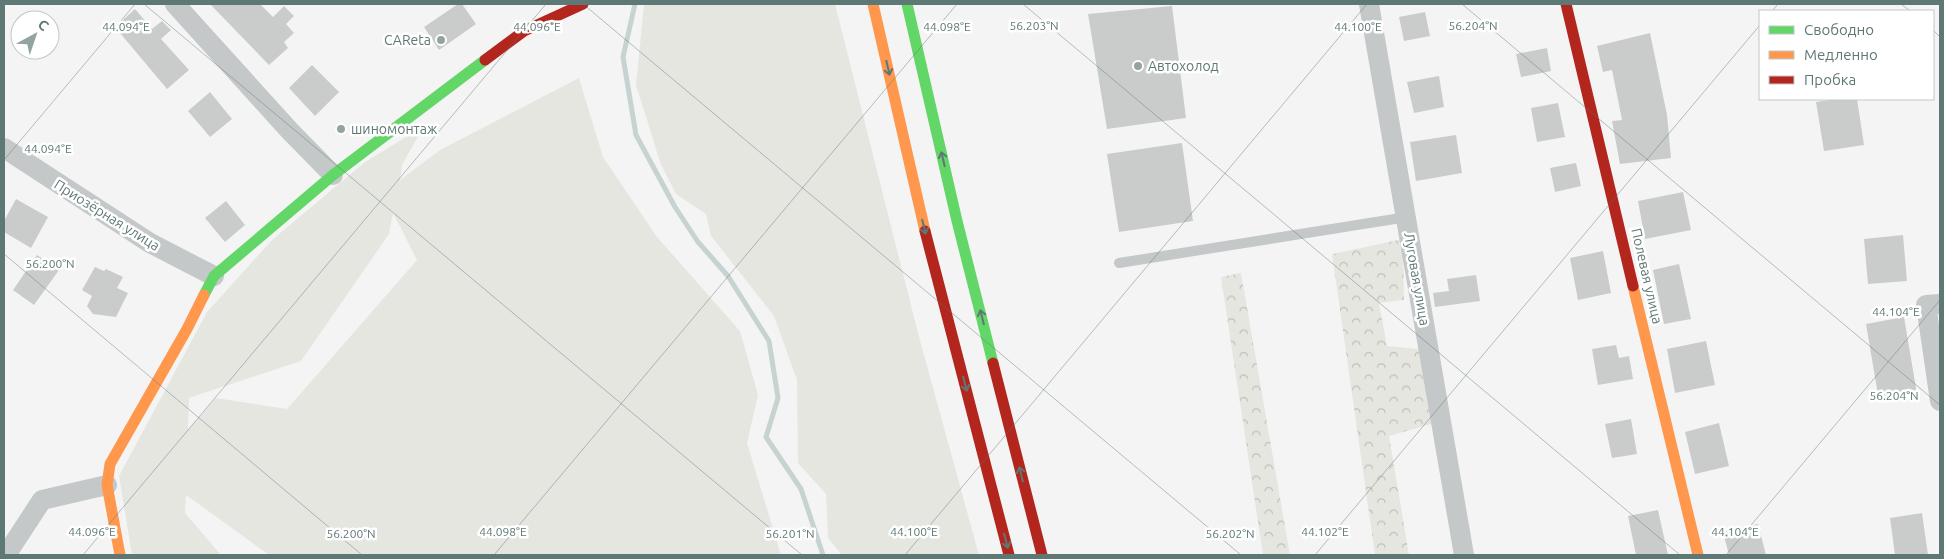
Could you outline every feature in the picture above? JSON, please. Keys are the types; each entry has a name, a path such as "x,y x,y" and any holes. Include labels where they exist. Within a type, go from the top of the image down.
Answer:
{"street":[{"path":"175,4 289,130 333,175"},
{"path":"120,555 107,485 110,464 187,329 214,276 333,175 524,31 583,4"},
{"path":"867,4 881,40"},
{"path":"873,4 924,229 1009,555"},
{"path":"907,4 957,221 1042,555"},
{"name":"Луговая улица","path":"1369,4 1464,555"},
{"name":"Полевая улица","path":"1566,4 1698,555"},
{"name":"Приозёрная улица","path":"4,148 150,243 214,276"},
{"path":"1933,304 1940,400"},
{"path":"6,555 42,500 107,485"}],"lane":[{"path":"1119,263 1407,217"}],"green space":[{"path":"644,4 835,4 918,333 979,555 842,555 828,538 826,494 798,463 797,380 774,316 711,236 706,214 676,194 661,165 636,85"},
{"path":"579,78 603,157 657,237 740,331 758,395 747,443 781,555 269,555 186,495 185,513 221,555 132,555 119,476 207,312 272,240 365,162 424,126 402,165 400,180 440,150","holes":["393,213 417,260 287,409 216,398 188,430 189,398 301,361 389,234"]},
{"path":"1403,239 1404,300 1379,303 1387,346 1439,351 1449,419 1389,436 1409,555 1375,555 1332,254"},
{"path":"1241,273 1290,555 1263,555 1221,277"}],"building":[{"path":"210,4 260,4 273,17 284,6 294,16 286,24 294,33 284,42 288,48 269,65"},
{"path":"458,4 462,4 476,24 439,50 424,27"},
{"name":"Автохолод","path":"1172,6 1186,118 1107,129 1088,14"},
{"path":"135,9 152,29 162,21 171,30 161,39 189,70 167,89 115,27"},
{"path":"1425,12 1430,36 1404,41 1399,17"},
{"path":"1650,33 1667,115 1671,158 1620,164 1612,121 1622,120 1612,70 1603,72 1597,46"},
{"path":"1547,48 1551,71 1521,77 1516,54"},
{"path":"312,65 339,92 315,116 289,88"},
{"path":"1439,76 1444,107 1414,113 1407,82"},
{"path":"210,92 232,119 210,137 188,111"},
{"path":"1857,100 1864,145 1824,151 1816,102"},
{"path":"1558,103 1565,137 1537,142 1531,108"},
{"path":"1456,135 1462,173 1416,181 1410,142"},
{"path":"1182,143 1193,221 1119,232 1107,154"},
{"path":"1576,163 1581,186 1555,192 1550,168"},
{"path":"1683,192 1691,230 1645,239 1638,201"},
{"path":"16,199 48,217 31,248 4,232 4,221"},
{"path":"226,201 245,225 225,242 205,218"},
{"path":"1903,235 1907,281 1868,284 1864,239"},
{"path":"1603,251 1611,293 1578,300 1570,258"},
{"path":"37,255 59,270 34,305 13,290"},
{"path":"1679,264 1691,319 1664,324 1653,270"},
{"path":"95,267 104,271 106,269 123,277 117,288 128,293 116,317 93,314 87,306 92,296 82,290"},
{"path":"1476,275 1480,301 1435,307 1433,293 1449,291 1447,279"},
{"path":"1904,317 1917,394 1879,401 1866,324"},
{"path":"1706,341 1715,385 1675,393 1667,349"},
{"path":"1616,345 1619,358 1629,356 1633,379 1598,385 1592,349"},
{"path":"1631,419 1637,454 1612,458 1605,424"},
{"path":"1719,423 1729,466 1695,474 1685,432"},
{"path":"1658,510 1668,555 1636,555 1628,516"},
{"path":"1922,513 1928,555 1895,555 1890,518"},
{"path":"1758,524 1766,555 1729,555 1723,532"}],"waterway":[{"path":"635,4 623,57 636,135 675,207 698,242 728,276 769,341 778,398 766,437 801,489 823,555"}],"traffic: fast":[{"path":"907,4 957,221 993,363"},
{"path":"204,295 214,276 333,175 485,60"}],"traffic: slow":[{"path":"873,4 925,231"},
{"path":"1633,286 1698,555"},
{"path":"120,555 107,485 110,464 187,329 204,295"}],"traffic: jam":[{"path":"485,60 524,31 583,4"},
{"path":"1566,4 1633,286"},
{"path":"925,231 1009,555"},
{"path":"993,363 1042,555"}],"place":[{"name":"CAReta","path":"441,40"},
{"name":"Автохолод","path":"1138,66"},
{"name":"шиномонтаж","path":"341,129"}]}
